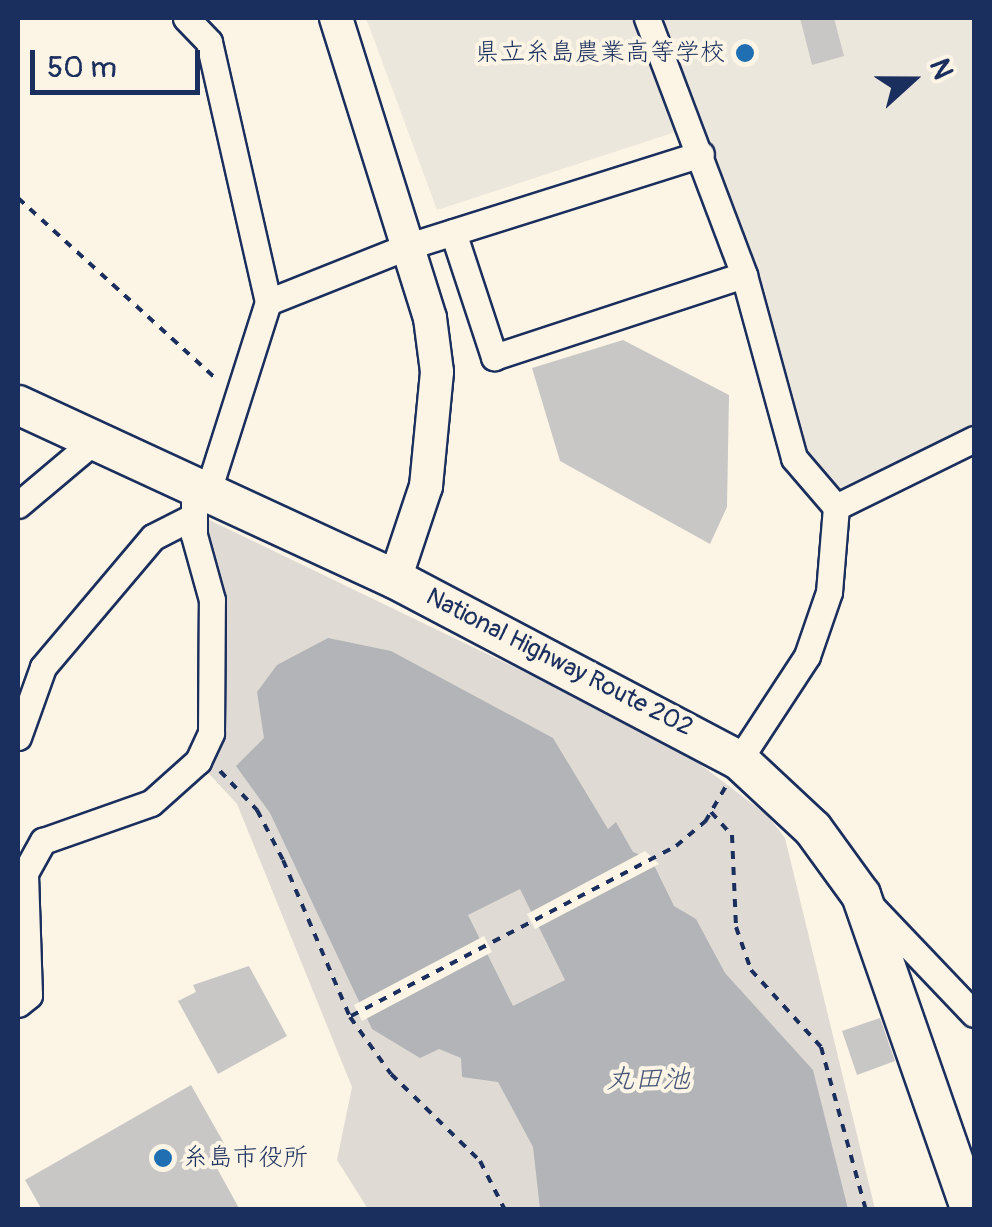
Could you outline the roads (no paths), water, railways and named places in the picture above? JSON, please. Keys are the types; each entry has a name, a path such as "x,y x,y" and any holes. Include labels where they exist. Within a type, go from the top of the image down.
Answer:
{"highway":[{"name":"National Highway Route 202","path":"18,405 94,441 198,499 395,579 669,715 739,760 813,829 860,895 971,1210"}],"main road":[{"path":"336,18 430,318 437,422 395,579"}],"street":[{"path":"18,737 44,666 153,537 198,499 238,398 268,302 209,42 186,18"},
{"path":"647,18 744,275 794,458 836,507 829,592 807,656 739,760"},
{"path":"268,302 409,246 701,154"},
{"path":"453,232 494,357 744,275"},
{"path":"836,507 974,439"},
{"path":"18,505 94,441"},
{"path":"18,1004 29,995 25,873 43,841 150,803 203,752 213,720 212,600 198,499"},
{"path":"860,895 974,1014"}],"water":[{"name":"丸田池","path":"328,638 391,651 553,738 608,829 616,822 633,852 651,859 674,906 696,919 725,973 813,1070 848,1209 540,1209 533,1147 498,1082 462,1077 461,1058 439,1049 420,1058 372,1029 270,813 236,766 264,738 257,692 277,665","holes":["520,889 565,980 513,1006 468,915"]}],"place":[{"name":"県立糸島農業高等学校","path":"745,53"},
{"name":"糸島市役所","path":"163,1158"}]}
